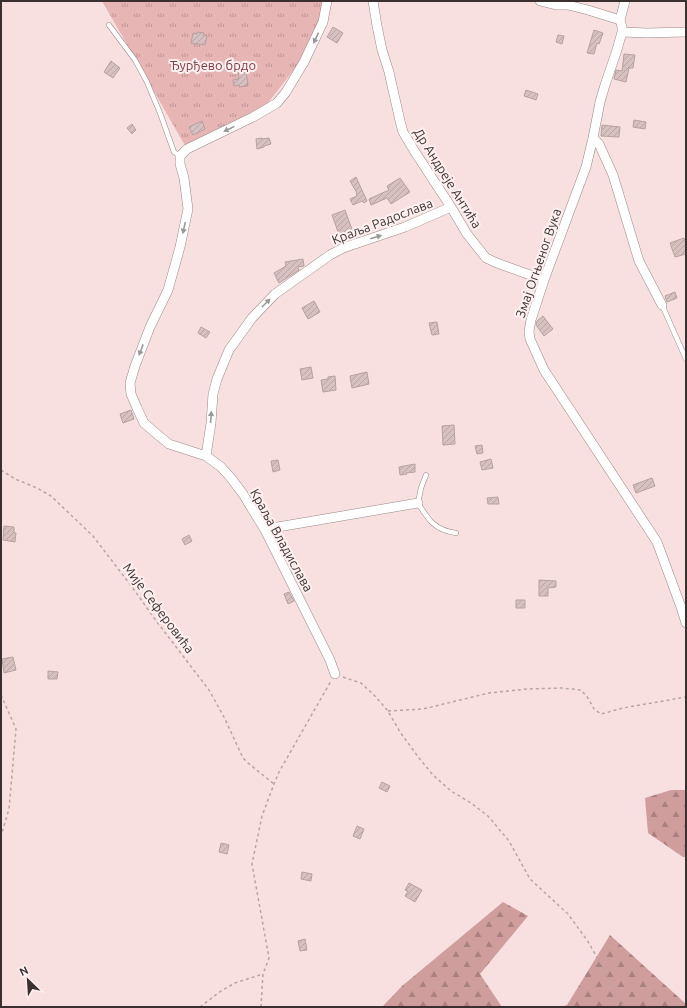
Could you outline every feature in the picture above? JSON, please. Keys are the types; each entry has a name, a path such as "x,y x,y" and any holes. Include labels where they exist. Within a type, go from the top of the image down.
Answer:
{"street":[{"path":"180,156 187,149 253,117 277,103 286,92 304,62 323,22 327,1"},
{"name":"Др Андреје Антића","path":"373,1 381,44 403,132 415,152 467,234 486,258 544,280"},
{"path":"540,1 556,5 568,5 620,20 625,1"},
{"name":"Змај Огњеног Вука","path":"620,20 622,32 600,102 586,167 544,280 529,331 530,339 544,370 657,542 686,623"},
{"path":"622,32 686,32"},
{"path":"593,138 599,144 613,175 639,261 662,306"},
{"name":"Краља Владислава","path":"180,156 188,209 168,290 150,327 135,366 130,383 131,394 144,423 170,444 206,456 221,467 243,494 265,530 330,660 335,674"},
{"name":"Краља Радослава","path":"206,456 211,423 213,394 217,379 229,350 252,318 275,294 330,254 343,248 405,227 451,207"},
{"path":"265,530 418,503"}],"lane":[{"path":"109,25 135,60 147,82 174,152 180,156"},
{"path":"662,306 686,359"},
{"path":"426,475 421,488 418,503 428,518 439,529 456,533"}],"path":[{"name":"Мије Сеферовића","path":"1,470 14,479 37,488 51,496 94,536 209,690 224,717 243,758 274,784"},
{"path":"261,1007 263,974 269,958 252,864 262,816 280,772 335,674 361,683 374,695 388,711 400,732 433,775 451,791 488,816 509,841 530,879 568,914 587,940 605,971 618,1000 624,1007"},
{"path":"388,711 423,709 489,693 527,688 562,688 581,690 588,698 594,709 601,714 623,708 686,698"},
{"path":"1,695 16,729 9,809 1,836"},
{"path":"200,1007 221,991 235,983 263,974"}],"green space":[{"name":"Ђурђево брдо","path":"102,1 324,1 311,48 260,113 187,149"},
{"path":"671,790 686,790 686,857 683,857 648,833 645,798"},
{"path":"503,902 528,916 480,974 502,1007 382,1007 402,986"},
{"path":"610,935 686,1004 686,1007 560,1007 567,1005"}],"building":[{"path":"333,27 343,33 337,43 327,37"},
{"path":"594,30 603,33 599,44 597,43 594,54 587,53"},
{"path":"197,32 204,33 203,35 207,36 205,45 191,43 193,33 197,34"},
{"path":"558,35 564,36 562,44 556,42"},
{"path":"624,54 635,55 633,68 629,68 626,82 614,79 616,70 622,71"},
{"path":"111,61 120,68 113,78 104,72"},
{"path":"246,72 248,84 246,84 246,86 239,87 239,85 234,86 233,80 239,79 238,73"},
{"path":"526,90 538,94 536,100 524,96"},
{"path":"634,120 646,122 645,129 633,127"},
{"path":"202,121 205,129 193,135 189,127"},
{"path":"132,124 136,130 132,134 127,128"},
{"path":"602,125 620,127 619,137 601,136"},
{"path":"269,138 271,144 257,149 256,139"},
{"path":"356,177 367,201 364,203 362,201 353,205 350,199 357,196 357,193 350,181"},
{"path":"400,178 410,192 391,204 387,198 371,205 369,199 389,190 387,186"},
{"path":"345,210 354,235 341,240 332,215"},
{"path":"684,238 686,244 686,254 675,257 670,243"},
{"path":"303,259 304,266 298,267 299,270 279,283 274,273 286,266 285,262"},
{"path":"675,292 677,298 667,302 665,296"},
{"path":"314,301 320,312 308,319 302,308"},
{"path":"543,316 553,329 544,336 536,325 537,321"},
{"path":"437,322 439,334 432,335 429,323"},
{"path":"201,327 210,332 206,338 198,333"},
{"path":"311,367 313,378 302,380 300,369"},
{"path":"367,372 369,384 352,388 350,376"},
{"path":"335,376 336,390 323,392 321,380"},
{"path":"131,410 134,419 123,423 120,414"},
{"path":"454,425 455,444 443,445 442,426"},
{"path":"482,445 483,453 477,454 475,446"},
{"path":"491,459 493,468 482,470 480,462"},
{"path":"278,460 280,470 273,472 271,461"},
{"path":"415,464 415,472 400,475 399,467"},
{"path":"652,478 655,486 636,493 633,485"},
{"path":"498,497 499,504 488,504 487,498"},
{"path":"4,526 14,527 14,533 16,533 15,542 3,540"},
{"path":"189,535 192,541 185,545 182,539"},
{"path":"539,580 556,581 556,587 548,588 548,596 539,596"},
{"path":"289,592 294,601 288,604 284,594"},
{"path":"516,600 525,600 525,608 516,608"},
{"path":"13,657 16,670 4,673 2,659"},
{"path":"48,671 58,672 57,679 48,679"},
{"path":"382,782 390,786 387,792 379,788"},
{"path":"357,826 364,829 360,839 353,836"},
{"path":"221,843 229,845 227,854 219,852"},
{"path":"302,872 312,874 311,881 301,879"},
{"path":"409,883 422,890 415,902 405,896 408,891 405,890"},
{"path":"305,939 307,950 300,951 298,941"}]}
